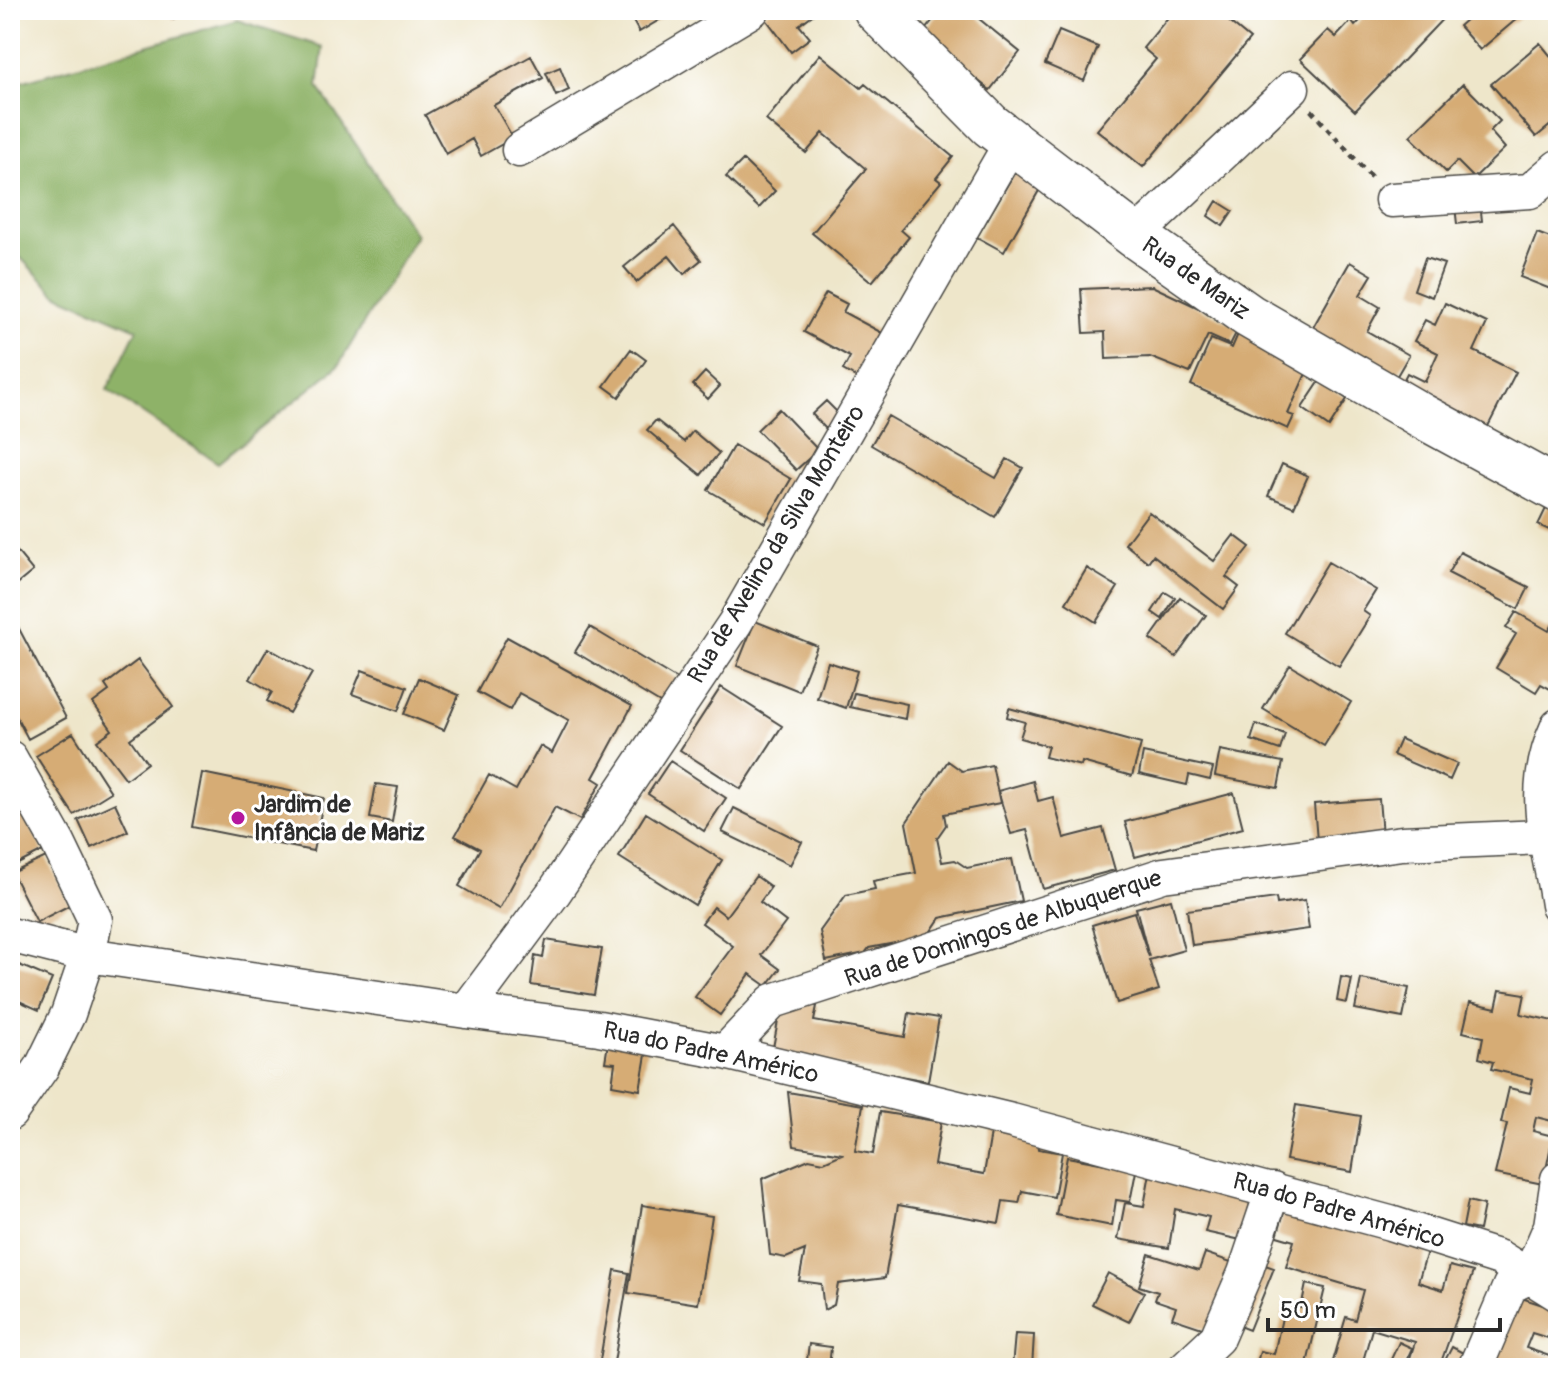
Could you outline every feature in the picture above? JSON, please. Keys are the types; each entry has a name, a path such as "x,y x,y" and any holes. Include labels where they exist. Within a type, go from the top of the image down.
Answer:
{"main road":[{"name":"Rua de Mariz","path":"876,10 990,125 1135,236 1249,316 1558,490"}],"street":[{"path":"519,150 752,10"},
{"path":"1135,236 1292,88"},
{"name":"Rua de Avelino da Silva Monteiro","path":"466,1011 555,891 735,623 1011,143"},
{"path":"1392,200 1530,191 1558,167"},
{"path":"1558,726 1544,764 1542,793 1544,837 1558,905"},
{"path":"10,758 58,843 95,920 88,955 68,1014 42,1067 10,1113"},
{"name":"Rua de Domingos de Albuquerque","path":"725,1052 773,1001 1163,875 1402,843 1544,837"},
{"name":"Rua do Padre Américo","path":"10,935 88,955 599,1028 725,1052 1012,1121 1390,1223 1500,1258 1558,1294"},
{"path":"1475,1368 1510,1286 1529,1277 1551,1226 1558,1179"},
{"path":"1185,1368 1217,1338 1245,1273 1273,1190"}],"path":[{"path":"1292,88 1392,200"}],"green space":[{"path":"237,20 323,47 318,87 416,235 338,366 218,463 107,390 137,329 56,294 10,247 10,85"}],"building":[{"path":"169,10 186,10 187,14 172,19"},
{"path":"627,10 676,10 639,32"},
{"path":"769,10 819,10 799,25 810,38 791,52 763,15"},
{"path":"941,10 968,10 1020,52 990,90 921,35"},
{"path":"1174,10 1215,10 1250,39 1143,167 1097,130 1156,59 1143,48"},
{"path":"1370,10 1451,10 1355,111 1300,59 1328,30 1336,37 1351,21 1355,26"},
{"path":"1477,10 1525,12 1480,50 1459,26"},
{"path":"1059,31 1098,47 1084,81 1045,64"},
{"path":"1540,43 1558,65 1555,74 1558,78 1558,119 1536,137 1491,84"},
{"path":"820,54 861,88 865,84 953,157 936,178 941,182 901,230 909,237 872,282 812,233 866,169 823,133 806,153 766,120"},
{"path":"531,56 543,78 494,105 513,138 481,156 472,139 446,154 425,115"},
{"path":"560,67 569,90 556,96 546,73"},
{"path":"1463,84 1500,121 1490,131 1505,148 1474,178 1457,161 1446,172 1410,136"},
{"path":"743,160 775,191 759,208 726,177"},
{"path":"1015,172 1041,187 1004,252 977,237"},
{"path":"1217,201 1233,211 1223,226 1208,216"},
{"path":"1480,203 1482,221 1457,224 1455,206"},
{"path":"674,226 701,260 684,274 669,256 637,282 624,267"},
{"path":"1537,233 1558,241 1558,292 1520,277"},
{"path":"1425,258 1444,264 1432,297 1414,290"},
{"path":"1350,262 1372,275 1360,295 1380,307 1367,331 1409,355 1391,386 1307,338"},
{"path":"1152,286 1239,327 1230,345 1208,335 1190,373 1150,357 1106,359 1105,332 1084,333 1081,289"},
{"path":"826,293 847,304 843,312 884,334 859,379 843,370 850,357 804,332"},
{"path":"1445,303 1487,323 1474,351 1516,372 1483,436 1396,395 1407,373 1425,382 1438,353 1414,341 1425,320 1435,325"},
{"path":"1241,327 1312,360 1288,414 1294,416 1288,429 1191,385 1211,339 1232,348"},
{"path":"631,349 646,360 619,397 604,386"},
{"path":"705,372 720,386 708,399 693,385"},
{"path":"1320,381 1347,399 1329,427 1302,408"},
{"path":"826,401 840,415 826,429 812,414"},
{"path":"779,409 818,450 796,470 757,430"},
{"path":"888,416 996,478 1007,459 1023,468 995,517 871,445"},
{"path":"656,420 684,442 693,431 719,453 701,475 647,430"},
{"path":"734,445 791,479 765,523 708,490"},
{"path":"1558,446 1558,485 1546,482"},
{"path":"1282,464 1308,476 1294,507 1268,496"},
{"path":"1552,496 1558,499 1558,534 1538,525"},
{"path":"1149,512 1214,561 1234,535 1250,547 1226,577 1239,587 1223,609 1153,555 1148,562 1125,544"},
{"path":"10,543 33,571 10,590"},
{"path":"1460,552 1529,587 1518,609 1448,573"},
{"path":"1328,562 1376,590 1363,611 1370,616 1339,666 1285,633"},
{"path":"1087,568 1118,587 1096,622 1066,603"},
{"path":"1165,592 1175,598 1162,619 1152,612"},
{"path":"1180,597 1206,615 1176,657 1150,639"},
{"path":"1516,612 1549,631 1558,615 1558,693 1541,684 1536,692 1496,668 1516,634 1506,628"},
{"path":"755,621 817,646 799,691 737,666"},
{"path":"16,623 66,718 28,739 10,704 10,627"},
{"path":"590,627 685,684 670,709 575,652"},
{"path":"507,637 632,706 593,778 601,783 580,820 555,807 499,909 459,886 480,849 455,836 489,775 516,790 540,746 552,753 569,720 519,693 510,710 477,692"},
{"path":"268,648 312,673 289,713 267,701 272,692 250,679"},
{"path":"138,660 173,707 130,739 147,763 126,779 97,741 112,730 93,703 109,691 105,685"},
{"path":"828,662 857,671 846,708 817,698"},
{"path":"1290,665 1351,702 1324,746 1263,709"},
{"path":"362,670 407,687 398,711 352,694"},
{"path":"419,678 459,695 444,730 404,714"},
{"path":"721,687 782,726 741,789 680,750"},
{"path":"854,693 907,704 905,719 850,707"},
{"path":"1009,708 1141,744 1132,776 1082,762 1081,766 1045,757 1048,746 1020,738 1025,722 1007,717"},
{"path":"1256,724 1285,734 1280,750 1251,740"},
{"path":"73,733 111,792 74,815 36,756"},
{"path":"1400,739 1457,764 1450,780 1393,755"},
{"path":"1220,750 1283,762 1278,788 1215,776"},
{"path":"1143,753 1213,768 1210,780 1189,775 1187,785 1139,774"},
{"path":"670,761 726,798 704,831 648,794"},
{"path":"948,761 962,771 992,765 1000,803 944,814 946,825 937,838 942,862 955,860 967,868 1012,859 1021,901 940,918 927,937 869,948 865,953 826,961 820,931 846,895 875,889 873,881 916,873 906,823"},
{"path":"202,773 324,798 313,851 192,827"},
{"path":"1033,781 1038,801 1053,797 1064,838 1103,828 1115,870 1043,889 1027,830 1011,834 998,791"},
{"path":"376,784 398,787 392,822 370,818"},
{"path":"1234,793 1243,828 1135,857 1125,822"},
{"path":"14,797 43,851 10,868 10,799"},
{"path":"1379,799 1382,835 1317,841 1314,804"},
{"path":"115,803 128,831 91,848 78,820"},
{"path":"734,808 802,842 790,865 722,832"},
{"path":"646,813 722,860 695,905 619,857"},
{"path":"46,857 70,905 37,922 12,873"},
{"path":"756,876 771,887 760,902 786,922 761,955 780,969 767,986 750,974 720,1015 695,997 733,946 702,923 714,907 726,916"},
{"path":"1276,898 1277,904 1305,900 1309,929 1192,945 1187,910"},
{"path":"1171,899 1184,950 1149,960 1159,990 1117,1003 1092,925 1134,912 1149,957 1136,908"},
{"path":"546,940 602,949 594,995 531,985 535,956 543,958"},
{"path":"10,961 52,979 39,1010 10,997"},
{"path":"1341,977 1352,979 1347,1003 1337,1001"},
{"path":"1361,979 1409,988 1403,1018 1355,1009"},
{"path":"1500,990 1525,994 1521,1014 1558,1022 1558,1093 1552,1121 1536,1117 1533,1131 1553,1136 1543,1184 1495,1174 1507,1124 1501,1123 1509,1088 1530,1093 1533,1079 1491,1069 1493,1062 1479,1058 1483,1037 1463,1032 1470,1002 1496,1008"},
{"path":"782,1000 817,1006 814,1021 905,1037 909,1013 939,1018 928,1081 772,1053"},
{"path":"609,1037 648,1043 640,1090 612,1085 615,1063 605,1062"},
{"path":"788,1092 863,1105 855,1151 873,1154 880,1112 941,1122 934,1165 984,1174 992,1127 1036,1135 1038,1149 1062,1153 1054,1197 1022,1191 1019,1203 1003,1201 999,1223 898,1205 885,1278 838,1284 834,1305 824,1310 821,1284 799,1281 805,1250 786,1258 770,1255 762,1179 809,1159 824,1162 842,1154 794,1146"},
{"path":"1296,1105 1361,1116 1352,1172 1286,1160"},
{"path":"1112,1156 1138,1161 1130,1202 1116,1200 1112,1226 1056,1215 1067,1157 1111,1165"},
{"path":"1150,1173 1253,1191 1241,1240 1205,1232 1209,1217 1175,1209 1169,1248 1118,1239 1125,1203 1144,1206"},
{"path":"1468,1201 1484,1205 1479,1230 1463,1227"},
{"path":"642,1205 712,1216 698,1304 628,1293"},
{"path":"1286,1206 1428,1248 1418,1282 1443,1290 1450,1266 1473,1272 1439,1368 1407,1368 1415,1342 1372,1329 1361,1368 1331,1368 1346,1317 1355,1320 1363,1290 1286,1267 1294,1241 1277,1236"},
{"path":"1558,1244 1558,1285 1542,1281"},
{"path":"1205,1253 1231,1262 1208,1330 1172,1318 1176,1307 1155,1300 1158,1292 1139,1286 1149,1254 1199,1270"},
{"path":"1251,1260 1274,1268 1249,1330 1226,1321"},
{"path":"615,1270 629,1273 613,1368 599,1366"},
{"path":"1108,1273 1144,1292 1129,1322 1092,1304"},
{"path":"1306,1284 1325,1288 1306,1368 1256,1367 1260,1351 1274,1354 1285,1304 1301,1308"},
{"path":"1512,1295 1558,1310 1558,1325 1553,1324 1548,1338 1532,1333 1526,1348 1558,1359 1558,1368 1487,1368"},
{"path":"1015,1334 1034,1335 1032,1368 1012,1368"},
{"path":"1399,1342 1412,1348 1403,1368 1387,1368"},
{"path":"809,1344 831,1347 829,1368 806,1368"},
{"path":"1452,1347 1476,1360 1472,1368 1441,1368"},
{"path":"1207,1355 1232,1368 1200,1368"}],"place":[{"name":"Jardim de Infância de Mariz","path":"238,818"}]}
